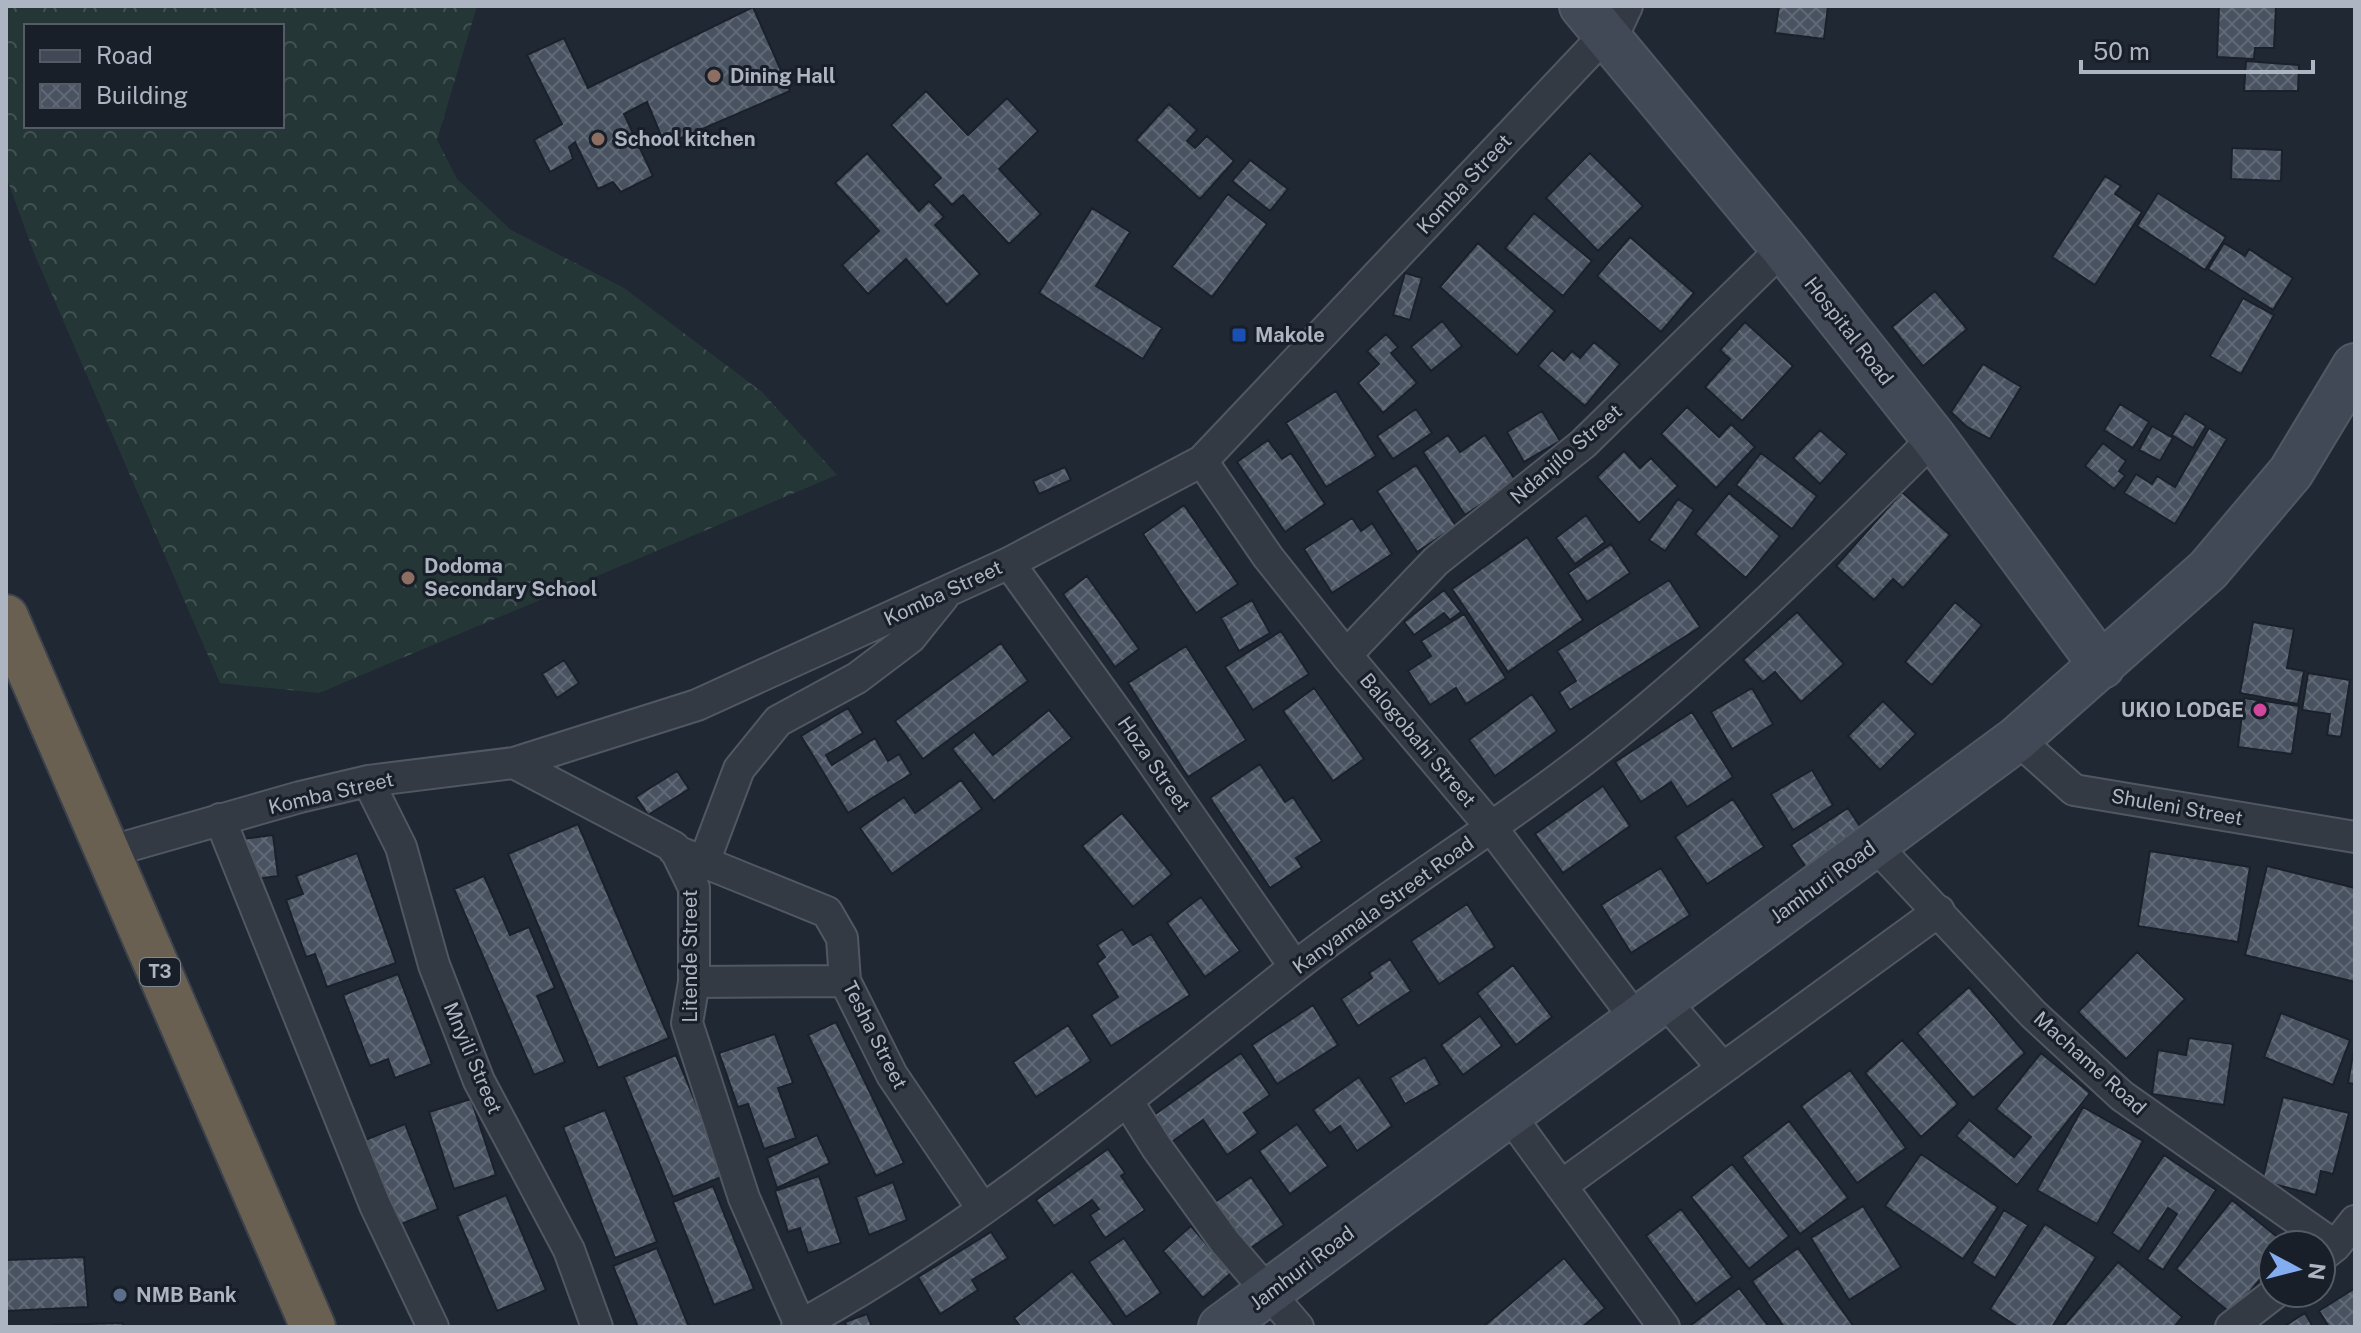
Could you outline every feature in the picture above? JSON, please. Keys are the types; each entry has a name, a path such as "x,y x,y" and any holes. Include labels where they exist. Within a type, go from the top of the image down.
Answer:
{"highway":[{"name":"T3","path":"6,617 313,1327"}],"main road":[{"name":"Hospital Road","path":"1606,22 1934,438 2102,666"},
{"name":"Jamhuri Road","path":"1221,1327 2017,739 2208,570 2291,472 2355,366"}],"street":[{"name":"Komba Street","path":"108,852 368,781 514,763 697,705 1009,563 1202,461 1606,22"},
{"name":"Ndanjílo Street","path":"1346,655 1436,561 1583,444 1783,248"},
{"name":"Kanyamala Street Road","path":"798,1326 936,1244 1128,1102 1295,967 1606,743 1674,687 1934,438"},
{"name":"Balogobahi Street","path":"1202,461 1268,557 1491,827 1649,1009 1723,1068"},
{"name":"Hoza Street","path":"1009,563 1295,967"},
{"path":"704,862 739,769 778,721 857,678 910,638 946,592"},
{"name":"Shuleni Street","path":"2017,739 2074,790 2355,837"},
{"path":"514,763 674,847 674,850"},
{"name":"Mnyili Street","path":"368,781 401,847 434,965 479,1081 569,1250 597,1327"},
{"path":"220,819 375,1205 433,1327"},
{"name":"Machame Road","path":"1875,845 2033,1014 2122,1096 2298,1229"},
{"name":"Tesha Street","path":"674,850 827,912 842,938 845,981 892,1075 982,1208"},
{"name":"Litende Street","path":"674,850 694,888 694,982 687,1023 744,1198 798,1326"},
{"path":"1561,1186 1939,911"},
{"path":"694,982 845,981"},
{"path":"1128,1102 1225,1242 1298,1327"},
{"path":"1508,1113 1664,1327"},
{"path":"2337,1242 2355,1221"},
{"path":"2231,1327 2257,1307"}],"green space":[{"path":"6,6 477,6 437,140 457,179 511,230 624,288 762,392 837,475 319,693 220,683 34,253 6,176"}],"building":[{"path":"1779,6 1828,6 1824,39 1775,33"},
{"path":"2219,6 2276,6 2274,48 2255,48 2254,59 2217,57"},
{"path":"753,7 790,91 665,145 647,102 624,114 653,176 621,192 613,182 598,189 575,142 569,147 573,159 550,172 534,140 562,124 527,55 564,38 588,88"},
{"path":"2246,61 2299,65 2298,91 2244,91"},
{"path":"926,91 968,135 1007,98 1038,131 999,169 1041,214 1009,244 963,195 952,205 933,185 941,178 891,125"},
{"path":"1169,104 1197,130 1187,141 1195,148 1207,136 1234,161 1200,199 1136,140"},
{"path":"2232,148 2282,150 2281,181 2231,179"},
{"path":"867,153 919,211 929,201 944,217 935,225 980,274 947,305 906,259 868,294 842,265 879,231 835,183"},
{"path":"1590,153 1643,206 1598,251 1546,198"},
{"path":"1250,160 1288,189 1270,211 1232,181"},
{"path":"2105,176 2121,186 2115,194 2142,212 2095,285 2052,257"},
{"path":"2158,193 2226,237 2205,270 2137,226"},
{"path":"1228,194 1267,224 1212,297 1172,267"},
{"path":"1092,208 1130,232 1096,286 1162,328 1143,359 1039,293"},
{"path":"1534,213 1592,261 1563,296 1505,248"},
{"path":"1630,237 1694,293 1661,332 1597,276"},
{"path":"1478,243 1555,311 1517,355 1440,287"},
{"path":"2224,243 2245,256 2249,249 2293,278 2273,310 2208,269"},
{"path":"1405,273 1422,278 1410,320 1393,315"},
{"path":"1935,291 1967,329 1923,366 1892,327"},
{"path":"2243,298 2274,315 2241,374 2210,356"},
{"path":"1442,321 1462,346 1431,371 1411,347"},
{"path":"1745,322 1793,366 1742,421 1705,387 1730,359 1720,350"},
{"path":"1386,334 1398,347 1391,353 1417,383 1383,413 1358,383 1379,364 1367,351"},
{"path":"1594,342 1620,364 1585,406 1538,366 1552,350 1564,360 1572,351 1580,358"},
{"path":"1983,364 2021,387 1990,439 1967,427 1951,412"},
{"path":"1336,391 1376,456 1326,487 1286,423"},
{"path":"2120,404 2149,422 2133,448 2104,430"},
{"path":"1687,407 1719,437 1731,424 1755,447 1716,488 1661,434"},
{"path":"1416,409 1432,433 1393,459 1377,436"},
{"path":"1542,411 1560,441 1524,462 1507,432"},
{"path":"2185,413 2206,426 2193,448 2172,435"},
{"path":"2152,426 2173,438 2160,461 2139,450"},
{"path":"2209,428 2227,439 2175,524 2124,493 2136,474 2152,484 2157,476 2175,487"},
{"path":"1820,430 1847,454 1820,484 1793,458"},
{"path":"1448,435 1460,452 1485,435 1516,481 1465,515 1423,452"},
{"path":"1268,440 1282,459 1291,453 1325,504 1285,532 1237,462"},
{"path":"2103,443 2126,461 2119,471 2125,476 2114,489 2085,466"},
{"path":"1624,451 1640,468 1651,458 1678,486 1639,523 1597,477"},
{"path":"1761,453 1817,496 1792,529 1736,485"},
{"path":"1416,465 1456,526 1417,552 1377,491"},
{"path":"1065,467 1071,480 1039,494 1033,481"},
{"path":"1902,492 1950,535 1903,588 1893,579 1874,600 1836,566"},
{"path":"1729,493 1780,536 1746,578 1695,534"},
{"path":"1678,499 1694,510 1665,551 1649,540"},
{"path":"1184,505 1238,584 1196,613 1143,534"},
{"path":"1586,515 1605,542 1575,564 1556,538"},
{"path":"1352,518 1361,531 1372,523 1392,554 1332,593 1304,549"},
{"path":"1527,537 1583,620 1508,672 1452,589"},
{"path":"1611,544 1630,573 1587,602 1568,573"},
{"path":"1087,576 1139,649 1115,667 1063,594"},
{"path":"1669,580 1700,627 1570,710 1559,692 1576,681 1557,651"},
{"path":"1444,590 1461,612 1450,620 1444,613 1414,635 1404,622"},
{"path":"1252,600 1270,633 1239,651 1221,618"},
{"path":"1955,602 1982,625 1932,685 1905,662"},
{"path":"1797,612 1844,664 1801,702 1775,672 1763,682 1743,660"},
{"path":"1464,614 1506,678 1466,704 1456,688 1430,705 1408,671 1431,656 1421,641"},
{"path":"2253,622 2294,629 2287,668 2304,671 2298,704 2240,693"},
{"path":"1281,631 1309,674 1253,710 1225,667"},
{"path":"1001,643 1028,681 923,759 895,721"},
{"path":"1186,646 1246,740 1188,777 1128,683"},
{"path":"564,660 579,683 557,698 542,674"},
{"path":"2308,673 2350,680 2341,737 2327,735 2330,714 2302,710"},
{"path":"1314,688 1364,759 1333,781 1283,711"},
{"path":"1752,688 1773,724 1732,749 1711,712"},
{"path":"1532,694 1557,731 1495,776 1469,740"},
{"path":"2244,698 2299,706 2292,754 2238,747"},
{"path":"1883,701 1916,734 1880,770 1848,736"},
{"path":"848,708 863,733 826,755 832,765 875,738 888,761 899,754 911,774 848,813 801,736"},
{"path":"1049,710 1072,738 994,801 952,749 974,732 993,755"},
{"path":"1692,712 1733,777 1687,807 1671,782 1641,802 1615,762"},
{"path":"1260,764 1285,802 1293,797 1322,841 1296,858 1302,867 1270,888 1210,798"},
{"path":"1812,770 1833,805 1793,830 1771,794"},
{"path":"677,771 689,789 648,815 636,797"},
{"path":"961,780 982,809 892,874 860,828 904,797 915,813"},
{"path":"1603,786 1630,826 1563,873 1535,834"},
{"path":"1733,799 1764,847 1707,884 1675,837"},
{"path":"1848,808 1863,831 1807,869 1791,845"},
{"path":"1122,813 1172,874 1133,907 1082,846"},
{"path":"578,824 669,1038 598,1068 508,854"},
{"path":"273,835 278,876 249,880 243,839"},
{"path":"2150,851 2250,867 2238,942 2138,926"},
{"path":"357,853 396,963 327,987 315,954 306,957 286,900 303,894 296,876"},
{"path":"2267,866 2355,888 2355,982 2245,955"},
{"path":"1661,868 1690,915 1631,953 1601,905"},
{"path":"484,876 510,935 529,927 555,988 537,996 565,1062 534,1075 454,889"},
{"path":"1201,897 1240,951 1205,977 1167,923"},
{"path":"1467,904 1495,947 1439,984 1411,941"},
{"path":"1122,929 1133,945 1151,934 1190,995 1111,1046 1091,1015 1118,997 1097,963 1105,957 1097,945"},
{"path":"2137,952 2185,999 2126,1059 2078,1012"},
{"path":"1390,959 1411,991 1358,1026 1341,999 1372,978 1369,973"},
{"path":"1513,965 1552,1017 1516,1045 1477,993"},
{"path":"398,974 432,1064 395,1078 388,1059 370,1066 343,995"},
{"path":"1969,987 2025,1053 1973,1098 1917,1033"},
{"path":"1313,1005 1338,1045 1277,1084 1252,1045"},
{"path":"2281,1013 2350,1040 2333,1085 2264,1057"},
{"path":"1480,1016 1502,1046 1463,1075 1441,1045"},
{"path":"836,1022 904,1163 876,1176 808,1035"},
{"path":"1068,1025 1091,1061 1036,1097 1013,1062"},
{"path":"775,1034 793,1083 778,1088 796,1138 764,1149 748,1104 738,1107 719,1053"},
{"path":"2189,1038 2233,1044 2224,1105 2152,1094 2158,1050 2186,1055"},
{"path":"1902,1040 1958,1104 1921,1137 1865,1073"},
{"path":"2355,1043 2355,1084 2348,1083"},
{"path":"1241,1053 1270,1095 1244,1113 1258,1133 1227,1155 1203,1120 1166,1146 1147,1120"},
{"path":"2041,1053 2090,1093 2017,1185 1956,1136 1969,1120 2014,1157 2031,1137 1996,1109"},
{"path":"676,1055 726,1175 673,1197 624,1077"},
{"path":"1425,1057 1440,1084 1405,1104 1390,1078"},
{"path":"1850,1070 1906,1148 1857,1183 1801,1106"},
{"path":"1359,1077 1392,1126 1357,1151 1340,1126 1330,1133 1313,1110"},
{"path":"2283,1097 2349,1113 2333,1174 2321,1171 2316,1195 2262,1181"},
{"path":"471,1099 496,1175 454,1189 429,1112"},
{"path":"2083,1107 2143,1141 2097,1224 2037,1190"},
{"path":"605,1110 657,1242 615,1258 563,1127"},
{"path":"1789,1121 1848,1198 1800,1234 1742,1157"},
{"path":"405,1124 438,1209 399,1225 365,1140"},
{"path":"1297,1124 1328,1166 1290,1194 1259,1151"},
{"path":"817,1135 830,1163 777,1188 767,1158"},
{"path":"1108,1149 1125,1173 1121,1176 1145,1210 1105,1238 1090,1215 1099,1209 1092,1200 1054,1226 1036,1200"},
{"path":"1921,1154 1998,1207 1963,1259 1885,1206"},
{"path":"2164,1155 2216,1190 2163,1270 2147,1259 2177,1214 2168,1208 2139,1252 2112,1233"},
{"path":"1732,1164 1789,1236 1749,1269 1691,1197"},
{"path":"819,1176 841,1243 808,1253 800,1228 788,1232 775,1191"},
{"path":"1251,1177 1284,1225 1248,1250 1215,1202"},
{"path":"893,1182 907,1220 869,1235 856,1197"},
{"path":"713,1186 754,1289 714,1305 673,1202"},
{"path":"506,1195 546,1290 497,1311 457,1216"},
{"path":"2232,1200 2267,1229 2257,1229 2257,1283 2232,1314 2176,1269"},
{"path":"1863,1206 1901,1267 1849,1300 1811,1238"},
{"path":"1681,1209 1732,1277 1696,1304 1646,1236"},
{"path":"2004,1210 2028,1225 1995,1278 1972,1263"},
{"path":"2045,1224 2096,1257 2052,1327 2018,1327 1990,1309"},
{"path":"1191,1226 1231,1273 1203,1298 1163,1251"},
{"path":"991,1232 1008,1258 972,1280 978,1290 940,1314 918,1277"},
{"path":"1124,1238 1161,1293 1126,1317 1089,1262"},
{"path":"657,1248 689,1327 638,1327 613,1266"},
{"path":"1798,1248 1854,1327 1784,1327 1752,1281"},
{"path":"84,1257 88,1307 6,1311 6,1260"},
{"path":"1564,1258 1605,1308 1582,1327 1483,1327"},
{"path":"2118,1262 2182,1317 2174,1327 2063,1327"},
{"path":"1072,1271 1115,1326 1021,1327 1014,1318"},
{"path":"1739,1288 1769,1327 1690,1327 1690,1326"},
{"path":"2355,1288 2355,1327 2329,1327 2319,1311 2337,1309 2337,1300"},
{"path":"2305,1313 2313,1327 2283,1327"},
{"path":"867,1314 872,1327 847,1327 845,1322"},
{"path":"123,1323 123,1327 53,1327 53,1325"}],"place":[{"name":"Dining Hall","path":"714,76"},
{"name":"School kitchen","path":"598,139"},
{"name":"Makole","path":"1239,335"},
{"name":"Dodoma Secondary School","path":"408,578"},
{"name":"UKIO LODGE","path":"2260,710"},
{"name":"NMB Bank","path":"120,1295"}]}
